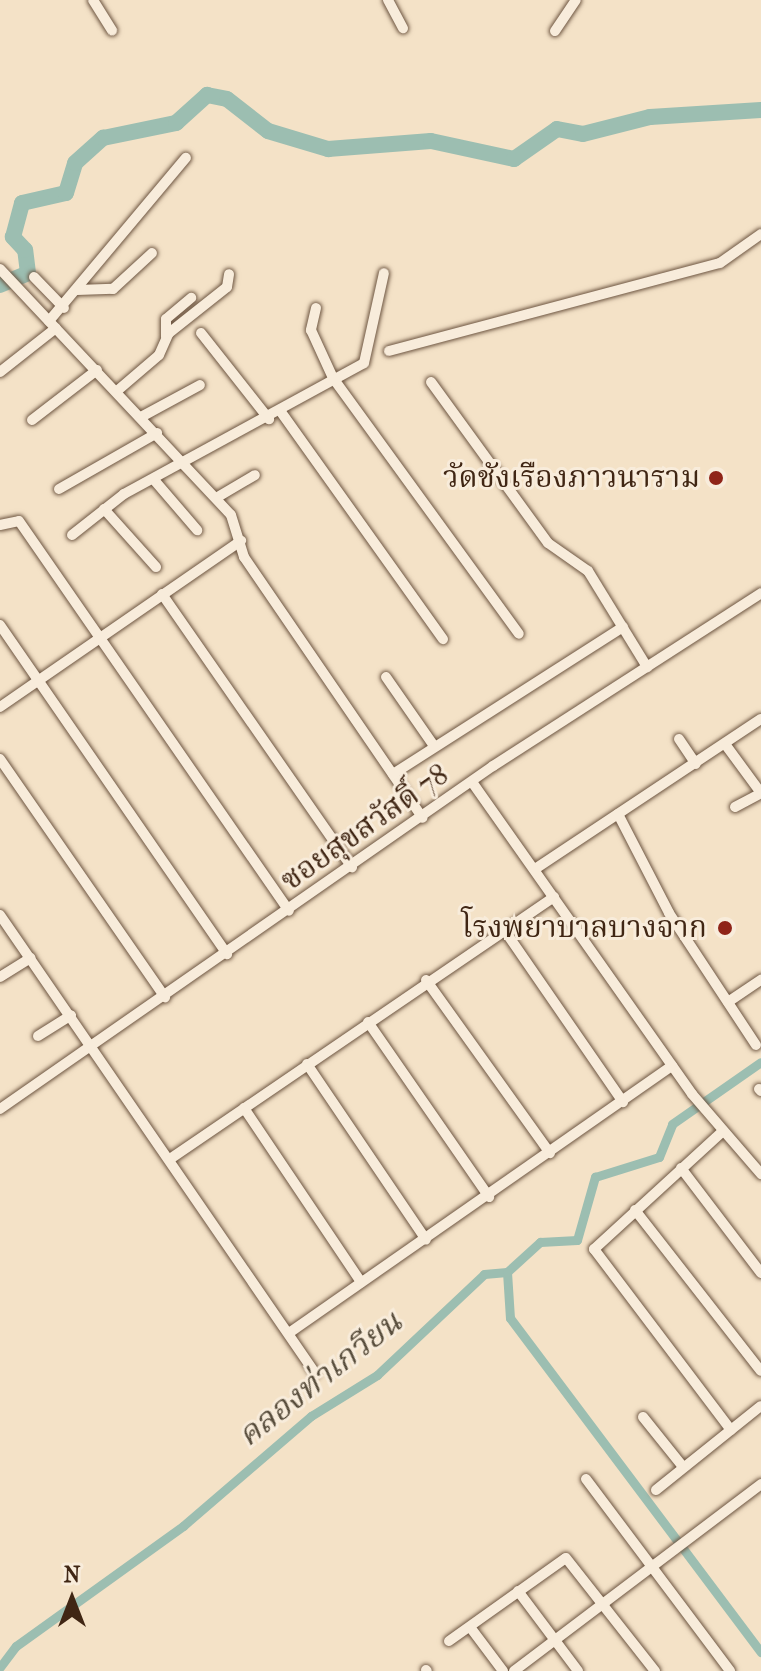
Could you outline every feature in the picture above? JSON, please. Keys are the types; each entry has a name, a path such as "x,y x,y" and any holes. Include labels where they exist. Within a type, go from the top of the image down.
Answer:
{"street":[{"path":"93,0 112,30"},
{"path":"388,0 403,28"},
{"path":"555,31 576,0"},
{"path":"0,372 53,324 77,290 186,158"},
{"path":"389,351 720,263 761,234"},
{"path":"77,290 113,289 152,253"},
{"path":"0,269 216,498 241,541 244,557 423,818"},
{"path":"72,535 104,509 364,363 384,273"},
{"path":"166,337 227,287 229,274"},
{"path":"34,277 64,308"},
{"path":"117,391 159,355 166,337 166,319 191,298"},
{"path":"316,308 310,326 333,378 519,634"},
{"path":"201,333 269,419"},
{"path":"32,420 97,370"},
{"path":"431,382 548,543 588,571 647,667"},
{"path":"141,417 200,385"},
{"path":"281,412 443,639"},
{"path":"59,489 157,433"},
{"path":"216,498 255,475"},
{"path":"155,481 197,530"},
{"path":"104,509 156,567"},
{"path":"0,525 19,521 289,911"},
{"path":"0,707 241,541"},
{"name":"ซอยสุขสวัสดิ์ 78","path":"0,1109 472,782 761,593"},
{"path":"162,594 352,867"},
{"path":"0,625 227,954"},
{"path":"393,774 623,627"},
{"path":"386,677 434,746"},
{"path":"535,869 761,719"},
{"path":"679,739 696,764"},
{"path":"725,744 759,794 735,807"},
{"path":"0,759 165,997"},
{"path":"472,782 692,1094 761,1174"},
{"path":"618,814 669,913 756,1045"},
{"path":"170,1159 426,980 554,897"},
{"path":"0,915 315,1373"},
{"path":"505,931 623,1102"},
{"path":"0,977 31,958"},
{"path":"426,980 550,1153"},
{"path":"728,1002 761,980"},
{"path":"38,1036 71,1015"},
{"path":"368,1022 489,1197"},
{"path":"307,1064 426,1240"},
{"path":"289,1333 489,1197 672,1066"},
{"path":"244,1108 361,1282"},
{"path":"723,1131 594,1251 731,1430"},
{"path":"681,1168 761,1273"},
{"path":"635,1210 761,1371"},
{"path":"656,1490 761,1406"},
{"path":"643,1417 683,1467"},
{"path":"586,1479 730,1671"},
{"path":"514,1671 761,1484"},
{"path":"449,1641 564,1558 604,1603 655,1671"},
{"path":"518,1591 578,1671"},
{"path":"470,1627 503,1671"}],"waterway":[{"path":"0,285 28,273 25,250 13,237 22,203 66,193 75,163 103,138 176,123 207,95 227,99 268,131 328,149 431,141 514,159 557,129 583,134 650,117 761,110"},
{"name":"คลองท่าเกวียน","path":"0,1667 16,1646 183,1526 311,1416 377,1375 484,1274 507,1272 540,1242 577,1240 595,1177 659,1157 672,1124 761,1062"},
{"path":"507,1272 510,1318 761,1652"}],"place":[{"name":"วัดชังเรืองภาวนาราม","path":"716,478"},
{"name":"โรงพยาบาลบางจาก","path":"725,928"}]}
